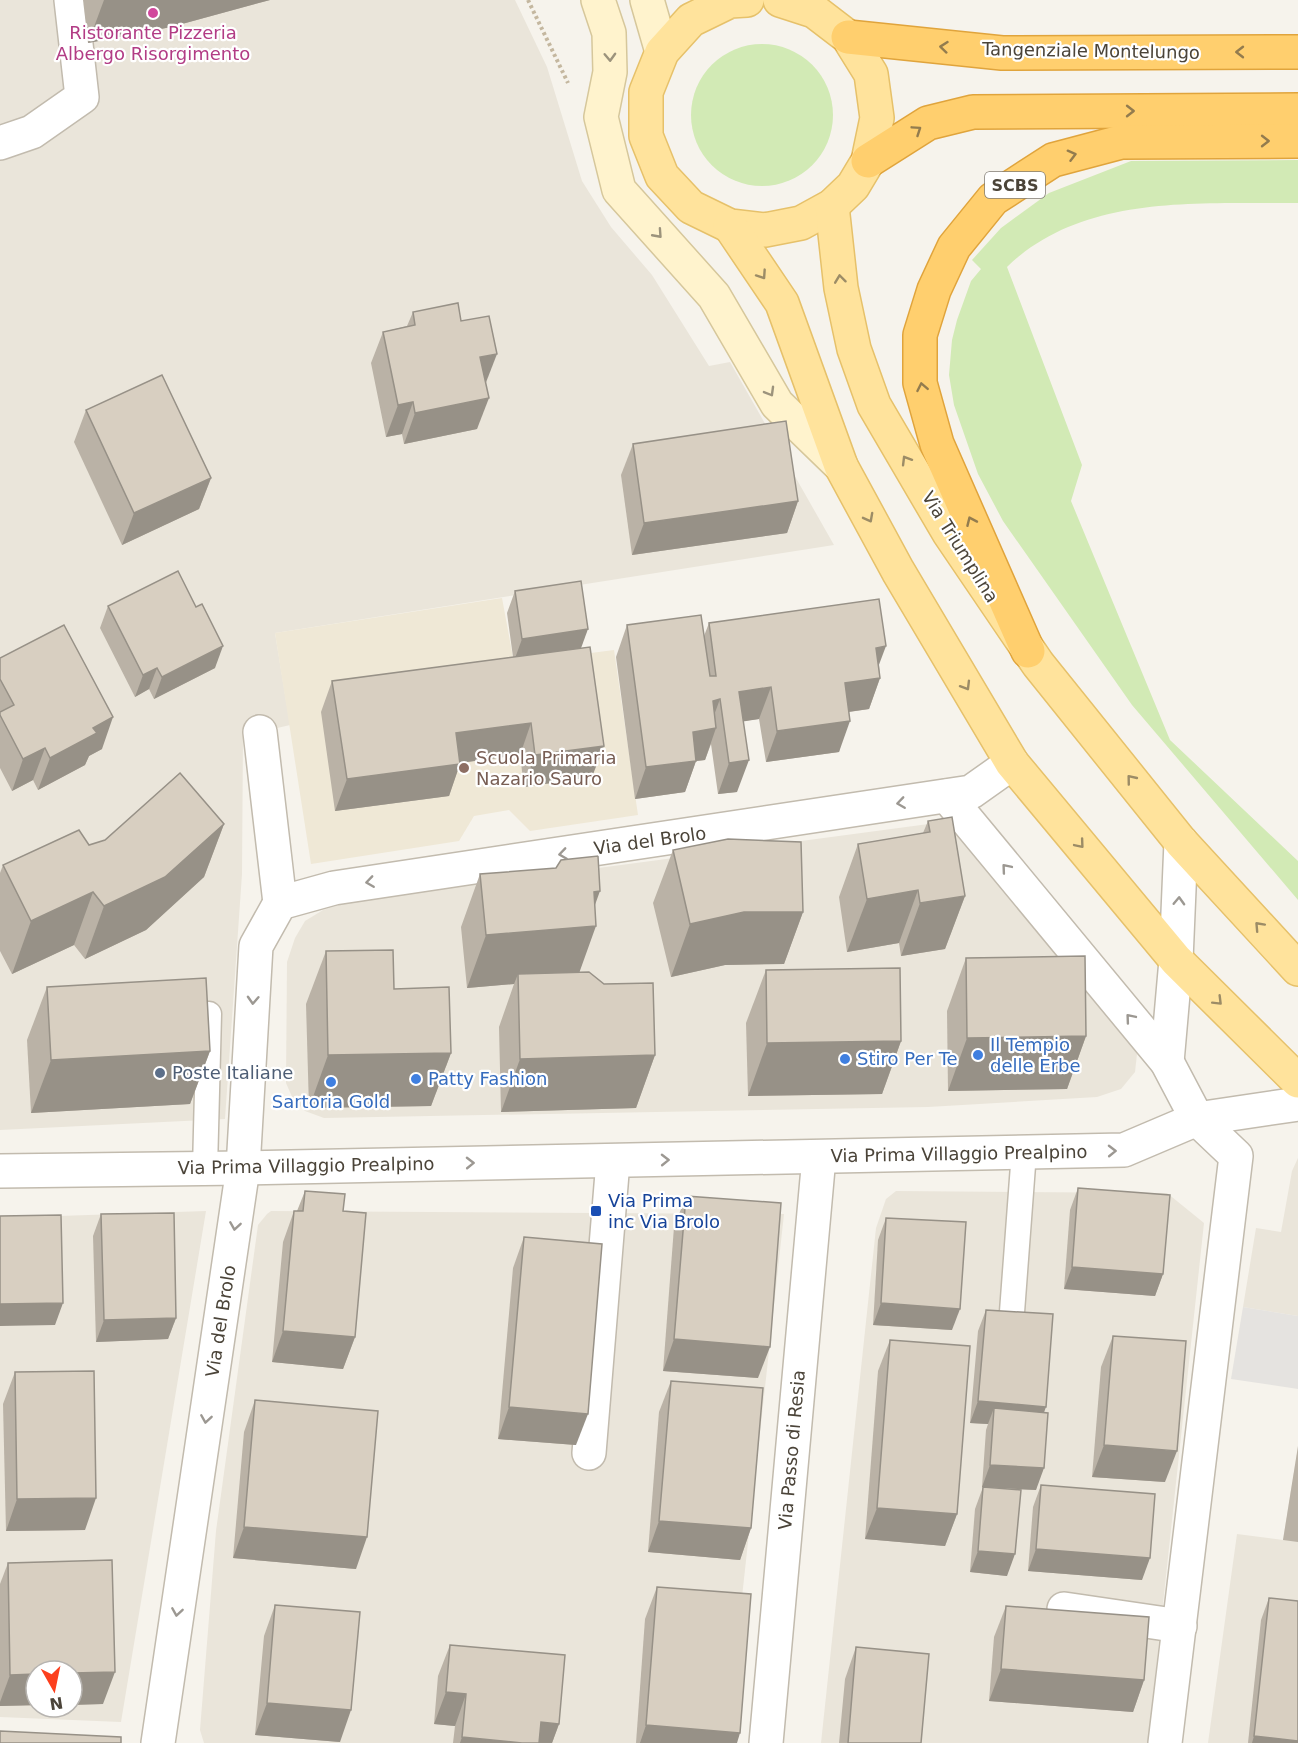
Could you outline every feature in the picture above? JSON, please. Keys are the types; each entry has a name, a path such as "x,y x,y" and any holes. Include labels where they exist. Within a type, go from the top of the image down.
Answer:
{"highway":[{"name":"Tangenziale Montelungo","path":"848,37 1002,53 1298,52"},
{"path":"868,161 928,123 973,112 1298,110"},
{"name":"SCBS","path":"1028,651 937,444 920,383 920,335 934,290 954,247 993,200 1053,160 1121,142 1298,141"}],"main road":[{"path":"598,0 609,33 610,62 601,117 619,190 714,296 777,404 841,466"},
{"path":"647,0 662,52"},
{"path":"747,0 730,1 692,20 662,52 646,92 646,136 662,176 691,207 730,226 765,231 801,224 832,206 853,186 868,161 877,118 871,74 848,37 814,11 780,0"},
{"name":"Via Triumplina","path":"832,206 841,288 855,349 874,405 950,533 1028,651 1181,842 1298,969"},
{"path":"730,226 782,303 841,466 898,571 1012,763 1176,960 1298,1081"}],"street":[{"path":"0,143 32,132 82,97 71,0"},
{"path":"260,732 280,903"},
{"name":"Via del Brolo","path":"158,1743 243,1168 256,946 280,903 334,888 971,792 1012,763"},
{"path":"947,796 1167,1062 1197,1119 1236,1156 1165,1743"},
{"path":"1167,1062 1176,960 1181,842"},
{"name":"Via Prima Villaggio Prealpino","path":"0,1171 205,1169 1124,1150 1197,1119 1298,1104"},
{"name":"Via Passo di Resia","path":"766,1743 819,1157"},
{"path":"589,1453 613,1161"},
{"path":"1064,1609 1180,1626"}],"lane":[{"path":"149,1017 209,1014 205,1169"},
{"path":"1012,1312 1024,1152"}],"shaded area":[{"path":"0,0 515,0 547,67 582,181 611,227 652,275 709,366 730,362 834,545 275,633 290,725 243,736 242,874 225,1119 0,1130"},
{"name":"Scuola Primaria Nazario Sauro","path":"502,598 514,663 614,650 638,815 530,831 509,810 474,816 459,841 311,864 275,633"},
{"path":"936,823 958,832 1129,1029 1137,1054 1135,1072 1121,1089 1097,1097 928,1107 324,1118 305,1111 293,1099 286,1083 287,962 295,938 305,921 323,910 346,903 419,892"},
{"path":"1298,1158 1298,1316 1243,1307 1256,1228 1281,1232 1292,1171"},
{"path":"896,1191 1167,1193 1204,1223 1148,1743 821,1743 876,1228 886,1199"},
{"path":"206,1211 121,1722 48,1719 84,1719 84,1659 24,1659 24,1718 0,1717 0,1218"},
{"path":"271,1211 784,1214 726,1743 204,1743 200,1730 216,1531 258,1225"},
{"path":"1243,1307 1298,1316 1298,1389 1231,1379"},
{"path":"1298,1447 1298,1743 1208,1743 1237,1534 1283,1540"}],"green space":[{"path":"762,44 789,49 812,65 828,88 833,115 828,142 812,165 789,181 762,186 735,181 712,165 696,142 691,115 696,88 712,65 735,49"},
{"path":"1298,160 1298,203 1183,204 1107,214 1071,226 1037,243 1007,267 1082,465 1071,501 1170,740 1298,861 1298,900 1132,705 1003,521 978,474 954,405 949,375 952,340 957,320 971,281 981,269 972,260 1001,228 1049,193 1131,161"}],"building":[{"path":"458,303 461,321 489,316 497,354 480,357 489,398 415,413 413,402 398,405 383,332 415,325 413,312"},
{"path":"162,375 211,478 134,513 86,410"},
{"path":"786,421 798,501 644,523 633,444"},
{"path":"178,571 196,607 202,604 223,646 162,677 157,668 143,675 108,606"},
{"path":"581,581 588,629 522,639 515,591"},
{"path":"879,599 886,646 876,648 880,678 845,683 850,721 777,731 771,687 739,692 749,760 729,763 720,699 713,701 716,728 693,732 696,761 646,767 627,625 701,615 710,676 716,676 709,623"},
{"path":"64,625 113,717 93,728 97,733 50,758 45,748 23,759 0,715 0,712 14,705 0,679 0,658"},
{"path":"590,647 604,746 535,755 531,723 456,733 460,764 347,779 332,681"},
{"path":"180,773 224,824 165,877 104,906 93,892 31,921 3,865 79,830 89,845 105,840"},
{"path":"952,817 965,896 920,903 918,890 867,899 858,844 930,832 928,821"},
{"path":"728,839 801,842 803,912 744,912 690,924 673,850"},
{"path":"598,856 600,891 594,892 596,926 486,935 480,874 556,868 561,860"},
{"path":"393,950 394,989 449,987 451,1053 328,1055 326,951"},
{"path":"1085,956 1086,1036 967,1038 966,958"},
{"path":"900,968 901,1041 767,1043 766,970"},
{"path":"589,972 604,984 653,983 655,1055 520,1059 518,974"},
{"path":"206,978 210,1051 51,1060 47,987"},
{"path":"1078,1188 1170,1195 1163,1274 1072,1267"},
{"path":"305,1191 345,1194 343,1211 366,1213 355,1337 283,1331 294,1211 303,1211"},
{"path":"686,1196 781,1203 770,1347 674,1339"},
{"path":"174,1213 176,1318 104,1320 101,1214"},
{"path":"61,1215 63,1303 0,1304 0,1216"},
{"path":"886,1218 966,1222 960,1309 881,1303"},
{"path":"524,1237 602,1244 588,1414 509,1407"},
{"path":"986,1310 1053,1314 1046,1407 978,1401"},
{"path":"1113,1336 1186,1341 1177,1451 1104,1445"},
{"path":"890,1340 970,1346 957,1514 877,1508"},
{"path":"94,1371 96,1498 17,1499 15,1372"},
{"path":"671,1381 763,1388 751,1528 659,1521"},
{"path":"255,1400 378,1411 367,1537 244,1527"},
{"path":"994,1408 1048,1413 1044,1468 990,1465"},
{"path":"1041,1485 1155,1494 1150,1558 1036,1549"},
{"path":"983,1487 1021,1490 1015,1554 978,1551"},
{"path":"112,1560 115,1672 84,1673 84,1659 24,1659 24,1674 10,1675 8,1563"},
{"path":"657,1587 751,1594 740,1733 646,1725"},
{"path":"1269,1598 1298,1601 1298,1741 1254,1736"},
{"path":"275,1605 360,1612 351,1710 267,1703"},
{"path":"1006,1606 1149,1617 1144,1680 1001,1669"},
{"path":"450,1645 565,1655 559,1724 541,1722 539,1743 462,1737 466,1694 446,1692"},
{"path":"856,1647 929,1654 921,1743 848,1743"},
{"path":"0,1731 121,1737 121,1743 0,1743"}],"place":[{"name":"Ristorante Pizzeria Albergo Risorgimento","path":"153,13"},
{"name":"Scuola Primaria Nazario Sauro","path":"464,768"},
{"name":"Il Tempio delle Erbe","path":"978,1055"},
{"name":"Stiro Per Te","path":"845,1059"},
{"name":"Poste Italiane","path":"160,1073"},
{"name":"Patty Fashion","path":"416,1079"},
{"name":"Sartoria Gold","path":"331,1082"},
{"name":"Via Prima inc Via Brolo","path":"596,1211"}]}
